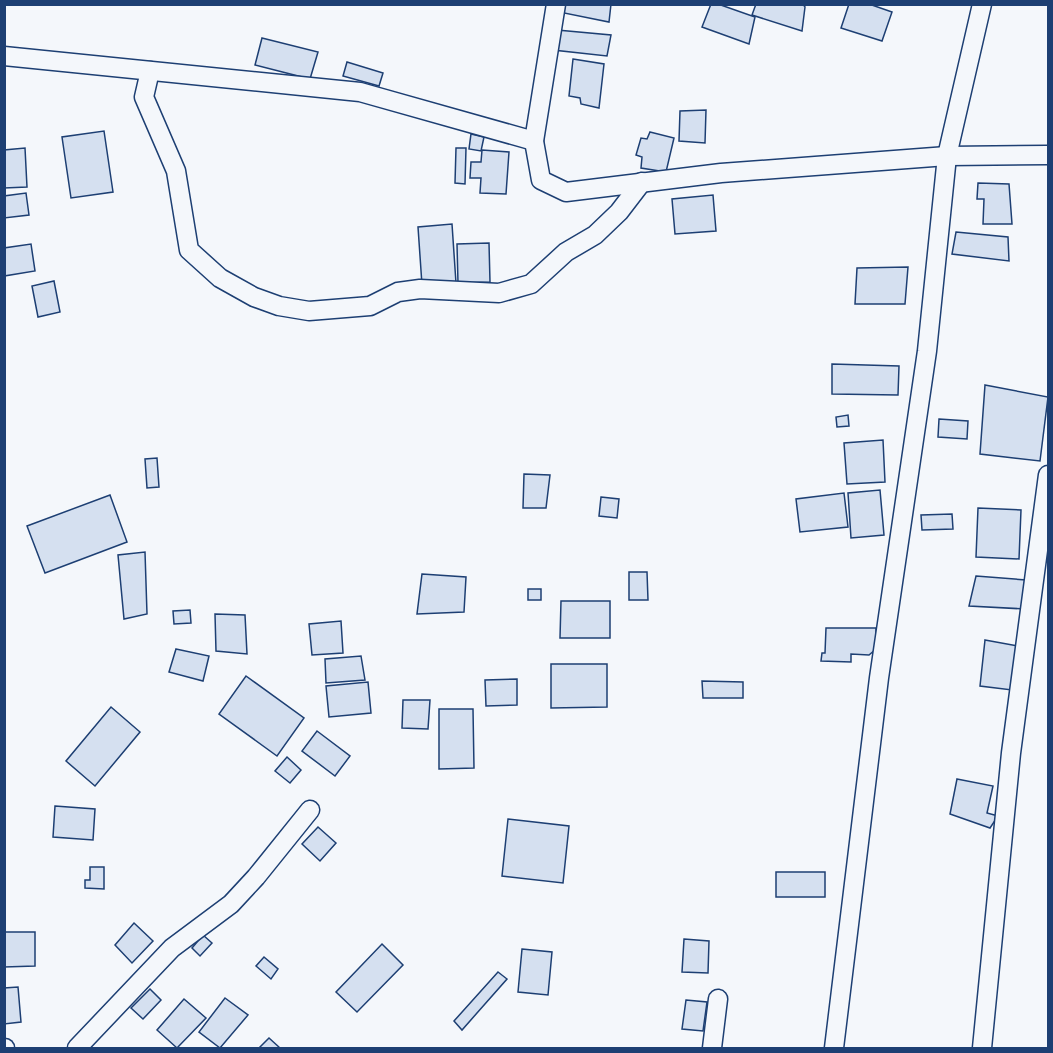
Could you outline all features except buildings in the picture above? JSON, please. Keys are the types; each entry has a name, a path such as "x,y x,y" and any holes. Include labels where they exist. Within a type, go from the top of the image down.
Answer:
{"street":[{"path":"556,4 534,141 541,180 566,192 721,173 947,156 1048,155"},
{"path":"834,1048 879,678 927,351 947,156 982,4"},
{"path":"4,56 360,92 534,141"},
{"path":"150,71 144,97 176,171 189,250 220,278 254,297 279,306 309,311 370,306 398,292 420,289 499,292 531,284 566,252 594,235 619,212 642,183"},
{"path":"982,1048 1011,753 1048,475"},
{"path":"77,1048 172,948 231,903 256,877 310,810"},
{"path":"712,1048 718,999"}]}
